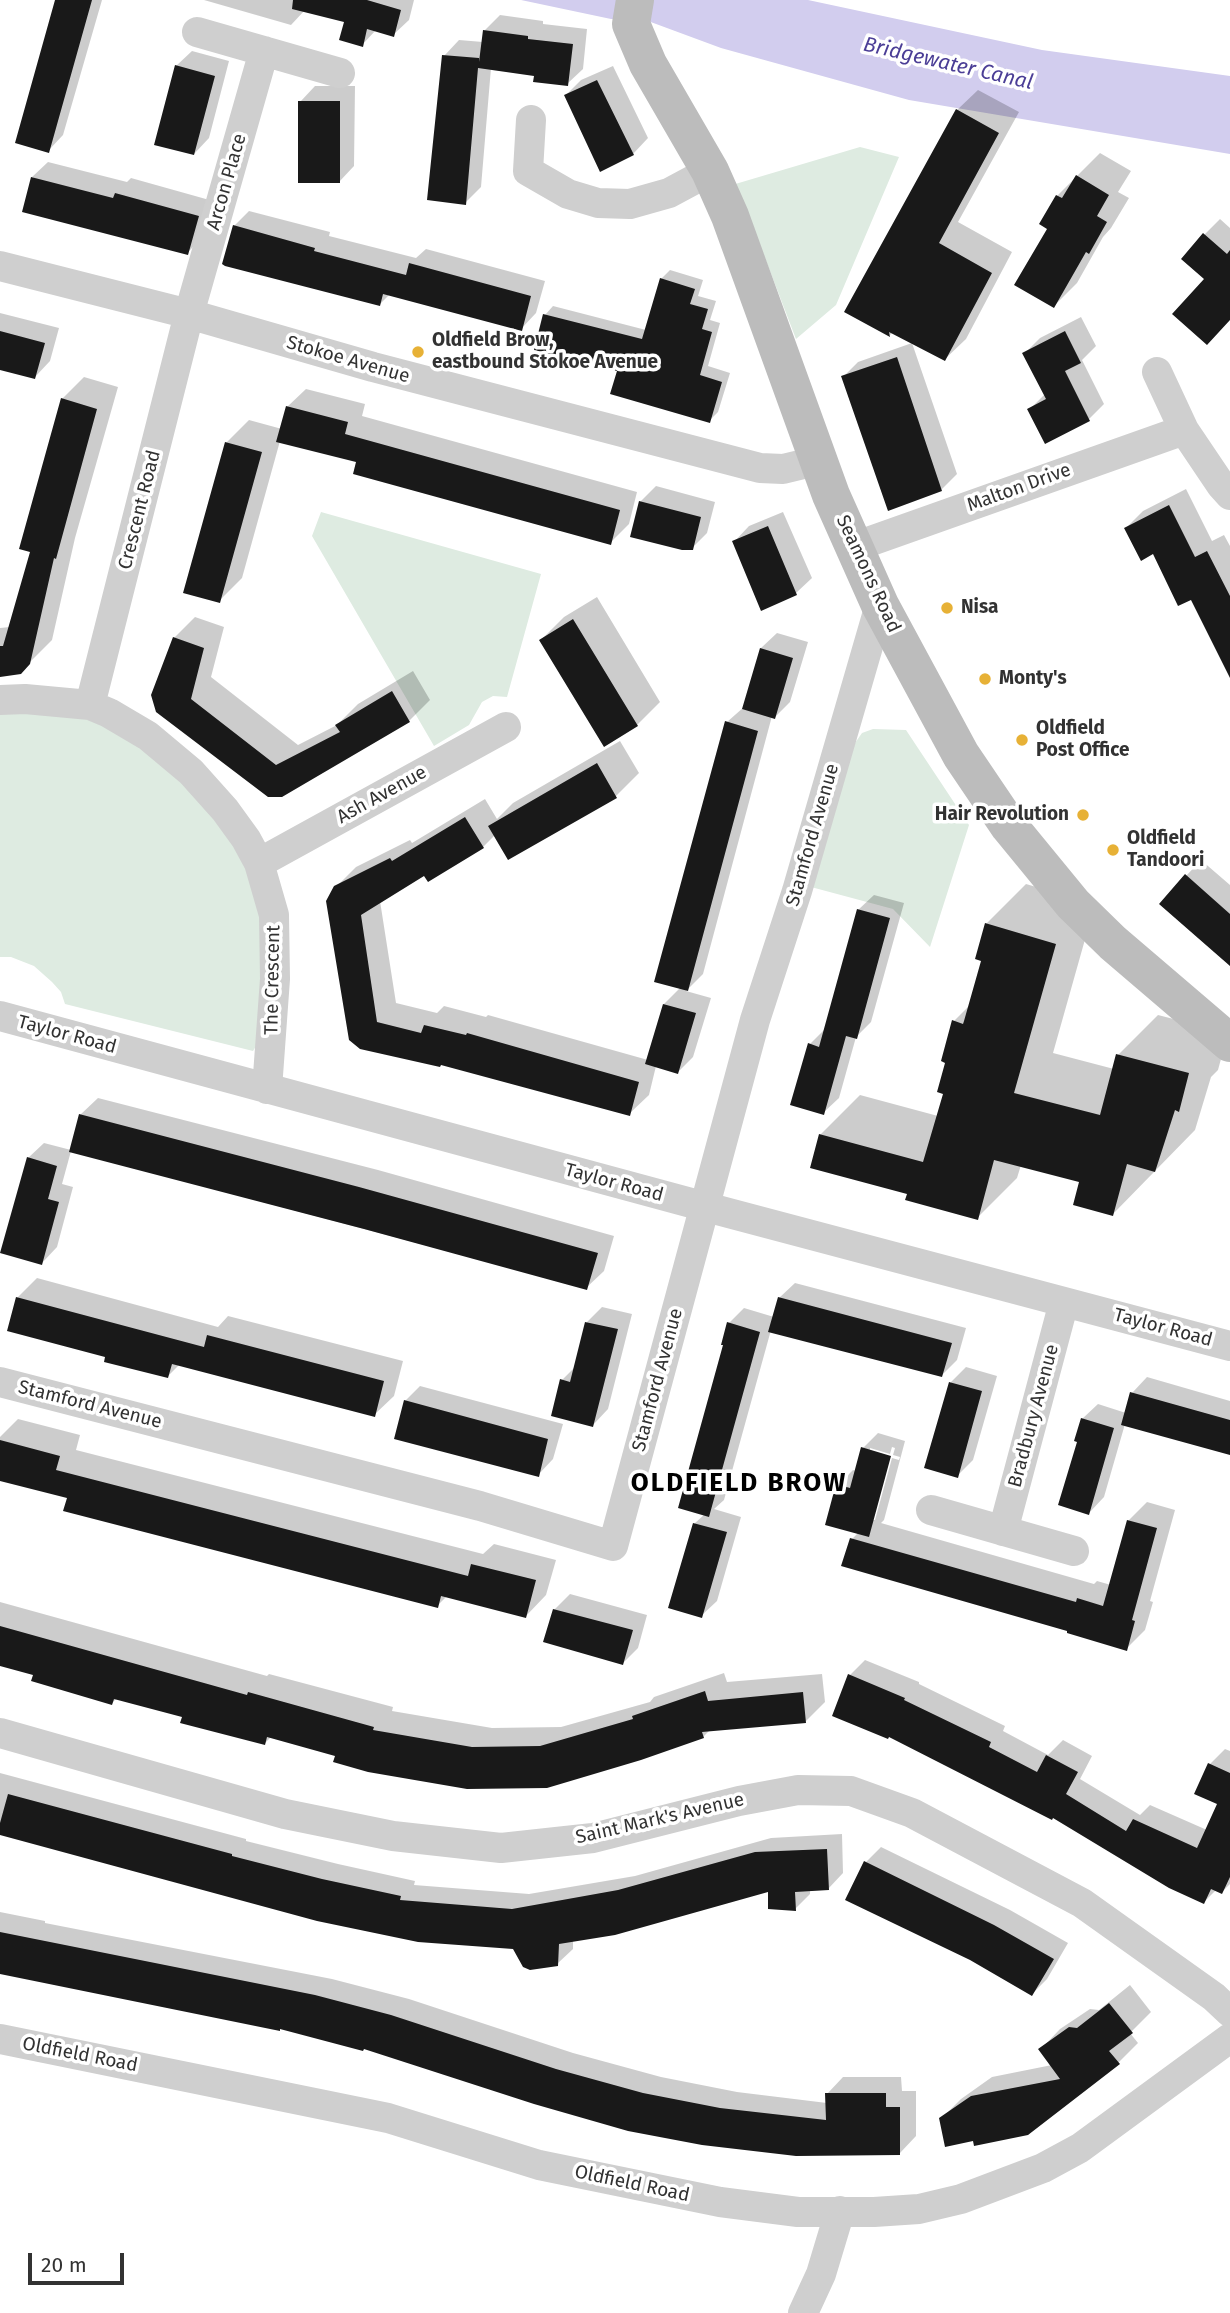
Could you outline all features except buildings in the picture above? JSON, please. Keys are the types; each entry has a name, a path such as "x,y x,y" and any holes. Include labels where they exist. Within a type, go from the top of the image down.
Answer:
{"street":[{"name":"Seamons Road","path":"633,12 648,64 710,172 758,288 831,495 880,605 961,755 1009,826 1073,904 1113,943 1230,1043"},
{"path":"197,32 340,73"},
{"name":"Arcon Place","path":"189,314 264,51"},
{"path":"531,120 527,182 597,203 630,204 669,193 710,172"},
{"name":"Stokoe Avenue","path":"0,266 189,314 373,368 760,468 783,469 812,462 818,457"},
{"name":"Crescent Road","path":"90,705 189,314"},
{"path":"1157,372 1184,429 1230,495"},
{"name":"Malton Drive","path":"854,547 1184,429"},
{"name":"Stamford Avenue","path":"0,1382 480,1506 613,1546 755,1020 797,891 880,605"},
{"name":"The Crescent","path":"0,700 25,698 90,705 109,713 148,736 191,772 225,810 246,839 259,863 274,915 275,979 267,1089"},
{"name":"Ash Avenue","path":"259,863 506,727"},
{"name":"Taylor Road","path":"2,1027 267,1089 1230,1346"},
{"name":"Bradbury Avenue","path":"1003,1531 1064,1302"},
{"path":"931,1510 1074,1551"},
{"name":"Saint Mark's Avenue","path":"0,1733 285,1814 393,1836 501,1848 593,1838 739,1801 798,1790 850,1791 912,1813 1082,1903 1214,1997 1230,2012"},
{"name":"Oldfield Road","path":"0,2039 388,2118 539,2165 720,2202 798,2212 874,2212 919,2209 961,2199 1043,2168 1080,2148 1230,2038"},
{"path":"803,2313 821,2274 840,2211"}],"shaded area":[{"path":"860,147 899,157 836,305 796,339 752,224 732,185"},
{"path":"321,512 541,574 507,697 493,696 482,702 469,725 434,746 312,536"},
{"path":"0,705 107,717 221,812 268,914 258,1043 253,1051 65,1004 61,992 34,966 11,957 0,957"},
{"path":"873,729 906,730 969,825 930,947 893,909 811,887 855,743 862,733"}],"water":[{"name":"Bridgewater Canal","path":"521,0 808,0 1042,50 1230,76 1230,154 909,100 721,48 648,21 611,19"}],"place":[{"name":"Oldfield Brow, eastbound Stokoe Avenue","path":"418,352"},
{"name":"Nisa","path":"947,608"},
{"name":"Monty's","path":"985,679"},
{"name":"Oldfield Post Office","path":"1022,740"},
{"name":"Hair Revolution","path":"1083,815"},
{"name":"Oldfield Tandoori","path":"1113,850"}],"district":[{"name":"OLDFIELD BROW","path":"739,1484"}]}
